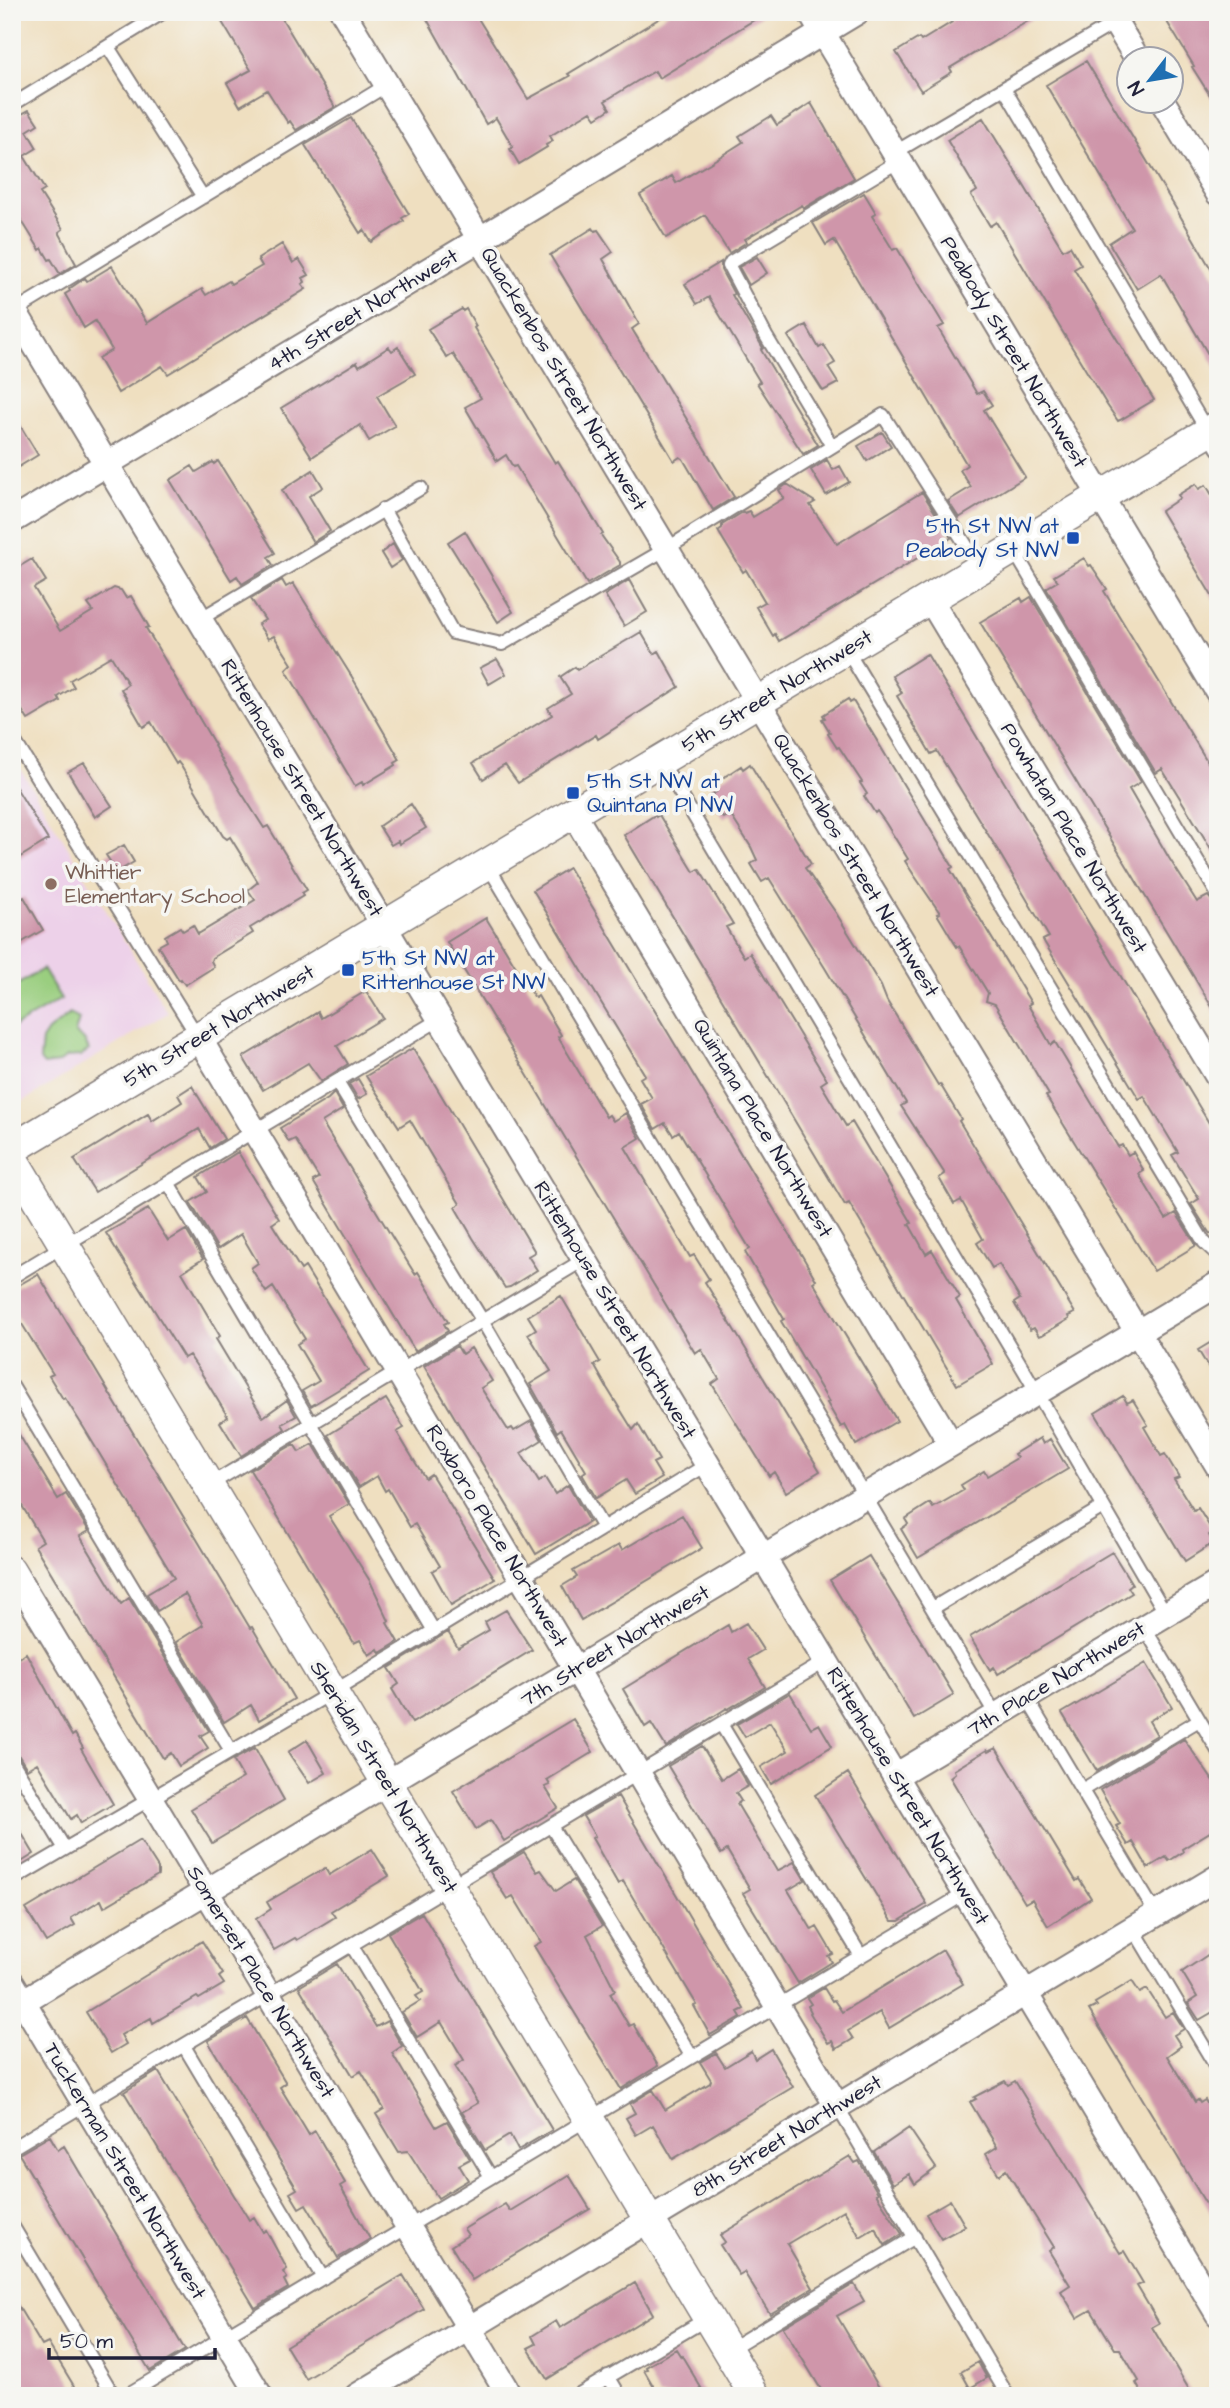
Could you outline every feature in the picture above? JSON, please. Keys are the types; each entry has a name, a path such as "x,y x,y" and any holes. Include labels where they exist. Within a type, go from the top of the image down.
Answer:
{"street":[{"name":"Quackenbos Street Northwest","path":"343,12 1218,1466"},
{"name":"4th Street Northwest","path":"12,521 480,239 816,23 857,12"},
{"path":"1119,16 1132,46"},
{"name":"Peabody Street Northwest","path":"816,23 1218,692"},
{"path":"1171,116 1218,193"},
{"name":"Rittenhouse Street Northwest","path":"13,310 1218,2314"},
{"name":"5th Street Northwest","path":"12,1149 1100,497 1214,436"},
{"name":"Powhatan Place Northwest","path":"930,599 1218,1077"},
{"name":"Quintana Place Northwest","path":"573,813 951,1444"},
{"name":"Roxboro Place Northwest","path":"199,1038 837,2106"},
{"name":"Sheridan Street Northwest","path":"12,1158 755,2396"},
{"name":"7th Street Northwest","path":"16,1997 207,1891 1218,1284"},
{"name":"Somerset Place Northwest","path":"12,1569 510,2396"},
{"name":"7th Place Northwest","path":"895,1776 1218,1583"},
{"name":"8th Street Northwest","path":"357,2396 1156,1914 1216,1881"},
{"name":"Tuckerman Street Northwest","path":"16,1997 85,2105 260,2396"}],"lane":[{"path":"12,105 164,12"},
{"path":"832,446 766,337 729,266 731,262 1119,16"},
{"path":"108,47 203,197"},
{"path":"13,310 387,85"},
{"path":"1004,88 1214,436"},
{"path":"383,509 453,634 502,644 666,549 883,415 981,568"},
{"path":"200,619 421,488"},
{"path":"1013,549 1218,895"},
{"path":"846,649 1204,1242 1218,1255"},
{"path":"12,737 199,1038"},
{"path":"661,761 1166,1614"},
{"path":"487,864 996,1715"},
{"path":"12,1278 440,1019"},
{"path":"337,1082 482,1320 603,1528"},
{"path":"169,1184 434,1631"},
{"path":"209,1485 585,1259"},
{"path":"12,1386 230,1751"},
{"path":"12,1881 333,1692 708,1464"},
{"path":"933,1608 1103,1507"},
{"path":"1144,1628 1218,1751"},
{"path":"12,2148 826,1661"},
{"path":"1026,1697 1156,1914"},
{"path":"1082,1790 1199,1720"},
{"path":"721,1724 861,1956"},
{"path":"12,1761 65,1849"},
{"path":"551,1825 692,2057"},
{"path":"125,2396 966,1893"},
{"path":"1133,1928 1218,2070"},
{"path":"352,1946 491,2177"},
{"path":"184,2046 323,2278"},
{"path":"837,2106 1008,2396"},
{"path":"12,2225 114,2396"},
{"path":"728,2350 915,2237"},
{"path":"576,2396 709,2318"},
{"path":"608,2376 620,2396"}],"shaded area":[{"name":"Whittier Elementary School","path":"12,755 168,1013 12,1108"}],"green space":[{"path":"43,969 61,999 12,1028 12,988"},
{"path":"70,1014 79,1019 75,1033 84,1040 89,1050 80,1056 67,1057 58,1063 44,1065 40,1060 42,1040 48,1031"}],"building":[{"path":"216,12 278,12 335,107 296,130 290,121 288,123 267,90 240,106 227,83 251,70"},
{"path":"423,12 474,12 528,99 570,76 568,74 670,12 767,12 659,78 655,71 639,80 605,101 610,109 596,118 591,111 550,136 553,141 546,145 547,147 519,164 510,149 513,147 496,118 486,124"},
{"path":"948,12 1043,12 950,68 952,72 921,91 896,52 919,38 921,41 952,22"},
{"path":"1161,12 1218,12 1218,108 1192,67 1194,66 1184,46"},
{"path":"1086,61 1114,107 1114,116 1120,116 1175,207 1218,281 1218,371 1161,274 1137,289 1109,243 1132,228 1046,85"},
{"path":"811,103 854,178 745,239 747,242 729,253 705,215 666,238 640,195 672,176 676,183 710,163 743,142 739,136 771,116 777,125"},
{"path":"29,110 38,124 27,131 37,148 24,156 45,190 40,193 63,229 59,232 76,264 60,274 42,248 40,250 12,205 12,114 16,113 18,116"},
{"path":"351,118 409,214 402,218 404,221 371,242 364,230 360,233 305,145"},
{"path":"983,118 1063,250 1070,246 1081,265 1074,269 1154,400 1118,421 996,222 990,226 971,195 977,191 947,140"},
{"path":"864,193 876,213 872,216 893,250 897,248 944,325 938,328 977,394 983,391 992,405 984,410 1025,477 959,518 948,501 971,487 960,470 967,465 834,240 826,245 813,223"},
{"path":"593,228 598,230 613,252 603,259 639,324 632,329 734,497 713,510 683,459 680,457 674,461 550,255"},
{"path":"282,244 293,263 299,259 309,275 303,278 305,282 302,284 306,289 168,374 162,366 118,393 98,358 112,350 95,321 84,328 65,294 85,278 87,281 112,266 147,323 202,289 206,295 262,266 258,259"},
{"path":"757,257 767,273 749,285 739,267"},
{"path":"721,262 721,270 734,294 732,295 763,348 761,350 818,445 803,454 757,383 760,382 709,297 697,304 685,284"},
{"path":"466,309 476,326 474,328 555,463 558,461 620,562 620,565 587,584 516,466 513,467 506,455 497,461 465,407 481,398 453,354 447,358 428,329"},
{"path":"806,325 819,348 824,345 835,363 828,367 838,383 823,391 788,336"},
{"path":"389,347 392,351 398,347 415,374 377,396 395,426 369,441 360,425 312,457 281,408 357,362 359,366"},
{"path":"12,412 38,455 12,471"},
{"path":"882,432 891,446 867,461 858,446"},
{"path":"827,460 833,470 840,466 849,482 826,495 811,470"},
{"path":"218,461 275,553 268,557 273,565 242,584 237,576 231,580 170,480 192,466 196,472"},
{"path":"313,470 323,487 309,496 330,531 313,542 282,490"},
{"path":"787,484 815,502 810,505 837,544 922,492 951,538 779,641 775,634 773,636 756,607 765,602 718,531 722,525 743,512 749,511 753,517 784,498 779,490"},
{"path":"1196,484 1199,489 1206,485 1218,505 1218,606 1161,511 1180,498 1178,495"},
{"path":"465,531 513,612 498,622 448,542"},
{"path":"393,544 402,560 390,568 381,553"},
{"path":"1084,558 1107,589 1104,591 1218,779 1218,860 1162,769 1156,773 1046,588 1058,581 1054,576"},
{"path":"32,559 46,581 34,588 60,631 93,611 88,604 114,588 121,590 126,598 131,596 149,627 146,628 234,781 264,828 268,826 307,890 302,893 303,896 250,928 253,933 212,958 214,967 185,985 158,946 167,941 165,936 180,927 183,931 193,925 198,934 255,900 248,890 258,882 230,837 227,839 223,836 151,722 143,727 121,689 128,684 111,656 70,680 74,687 58,697 60,701 28,720 20,707 18,708 12,699 12,571"},
{"path":"282,580 286,587 293,583 400,760 363,785 362,782 355,786 286,670 292,664 274,636 268,639 258,624 265,620 251,599"},
{"path":"629,580 647,612 624,626 605,595"},
{"path":"1031,597 1141,782 1129,789 1169,858 1197,902 1208,896 1218,904 1218,1017 980,622 1021,598 1023,602"},
{"path":"641,632 654,654 659,651 679,687 598,739 596,735 518,783 505,765 483,779 473,763 552,715 548,708 571,694 560,677 575,667 577,670"},
{"path":"927,654 1218,1138 1218,1229 1210,1234 1191,1204 1199,1199 1172,1155 1178,1152 1144,1096 1139,1099 1043,940 1049,937 997,849 937,751 931,754 897,696 902,693 892,676"},
{"path":"497,659 506,674 489,684 480,668"},
{"path":"848,699 850,703 853,701 953,867 950,869 1031,1003 1028,1005 1051,1045 1055,1042 1118,1147 1122,1145 1128,1155 1133,1152 1144,1171 1139,1174 1166,1219 1176,1213 1195,1243 1195,1246 1154,1271 1046,1096 1049,1095 995,1004 986,1001 988,993 905,861 908,859 885,822 877,811 875,813 864,796 867,794 860,783 862,782 828,734 830,732 822,719 825,718 823,715"},
{"path":"84,763 112,806 95,817 68,772"},
{"path":"750,764 811,864 805,868 881,986 887,1001 938,1085 940,1084 961,1119 959,1121 1075,1313 1042,1335 1039,1336 1034,1328 1030,1330 1014,1303 1020,1299 999,1264 992,1268 977,1243 983,1239 961,1200 954,1204 939,1178 945,1174 901,1106 906,1103 769,878 762,882 751,864 757,860 751,847 730,814 723,818 710,796 716,792 712,785 741,766 743,769"},
{"path":"12,781 48,840 12,862"},
{"path":"411,804 426,828 399,844 398,841 391,845 379,826"},
{"path":"659,815 694,872 699,869 733,924 726,927 744,957 750,953 827,1080 821,1084 846,1126 852,1122 912,1223 909,1224 926,1254 932,1250 960,1297 956,1300 993,1364 957,1385 849,1203 845,1205 624,835"},
{"path":"124,845 134,862 117,872 106,855"},
{"path":"569,868 804,1259 816,1280 813,1282 897,1421 856,1445 845,1425 841,1427 827,1403 829,1402 781,1321 784,1319 745,1252 750,1249 679,1131 673,1135 665,1123 655,1129 641,1104 652,1098 640,1078 645,1075 533,890"},
{"path":"24,897 43,930 12,948 12,904"},
{"path":"486,918 535,998 538,996 561,1035 558,1037 606,1117 609,1115 613,1121 626,1113 640,1138 625,1147 690,1257 694,1255 709,1279 705,1282 820,1471 786,1492 774,1472 769,1476 712,1384 719,1379 701,1349 695,1353 447,942"},
{"path":"366,991 383,1018 337,1046 348,1064 321,1081 308,1063 263,1090 243,1057 318,1012 321,1018"},
{"path":"413,1048 535,1252 528,1256 537,1270 510,1287 505,1288 473,1238 455,1207 460,1204 410,1120 399,1127 366,1076"},
{"path":"358,1079 367,1094 358,1099 349,1084"},
{"path":"192,1086 224,1139 210,1148 199,1129 95,1192 74,1159 148,1114 152,1121 182,1102 178,1095"},
{"path":"334,1093 343,1109 322,1122 415,1274 418,1272 448,1322 444,1324 448,1331 415,1351 313,1181 319,1178 295,1139 289,1142 280,1128"},
{"path":"238,1152 279,1219 272,1224 301,1270 305,1267 369,1371 311,1406 302,1391 319,1381 297,1344 305,1339 273,1287 266,1292 251,1268 258,1263 241,1234 218,1249 190,1202 207,1192 198,1177"},
{"path":"148,1209 168,1241 186,1230 203,1259 182,1272 220,1336 216,1339 263,1417 287,1400 296,1416 282,1424 285,1429 241,1456 220,1422 228,1417 189,1355 184,1358 106,1233"},
{"path":"38,1274 294,1699 259,1720 251,1705 224,1722 176,1642 203,1625 185,1594 157,1611 147,1594 174,1578 84,1428 49,1376 53,1374 12,1308 12,1289"},
{"path":"561,1296 600,1362 594,1365 607,1388 633,1430 638,1424 659,1460 653,1463 662,1478 635,1494 626,1480 596,1498 582,1474 586,1471 561,1429 557,1432 530,1384 551,1371 528,1334 536,1329 528,1316"},
{"path":"1218,1338 1218,1383 1198,1350"},
{"path":"457,1346 462,1354 471,1348 492,1381 481,1388 508,1430 512,1428 514,1431 531,1421 542,1440 521,1453 539,1482 545,1478 555,1494 568,1485 589,1522 536,1554 424,1366"},
{"path":"1123,1396 1127,1403 1133,1400 1148,1425 1144,1427 1161,1456 1165,1454 1179,1477 1174,1479 1194,1511 1198,1508 1213,1532 1209,1535 1213,1543 1185,1561 1095,1413"},
{"path":"386,1399 404,1428 397,1432 409,1452 425,1478 431,1474 495,1579 451,1605 432,1571 440,1566 415,1524 410,1527 388,1489 385,1491 377,1476 359,1487 328,1435"},
{"path":"12,1423 58,1499 66,1494 89,1531 80,1536 121,1604 129,1598 209,1731 200,1736 208,1748 179,1766 171,1753 163,1758 35,1546 43,1541 12,1489"},
{"path":"1040,1438 1043,1444 1050,1439 1068,1469 918,1558 901,1529 908,1524 905,1519 930,1503 933,1508 964,1490 961,1485 984,1471 987,1476 1017,1458 1014,1454"},
{"path":"294,1444 299,1452 313,1444 349,1504 329,1516 370,1581 398,1642 380,1653 378,1649 369,1655 360,1640 354,1643 250,1470"},
{"path":"682,1515 702,1548 581,1620 562,1586 577,1577 573,1571 619,1545 622,1550"},
{"path":"1112,1552 1132,1584 1128,1587 1132,1593 998,1674 994,1667 990,1670 970,1637"},
{"path":"869,1556 954,1695 914,1719 830,1580"},
{"path":"506,1610 532,1650 412,1723 392,1689 399,1684 389,1668 448,1632 458,1648 489,1630 485,1622"},
{"path":"746,1623 763,1650 748,1659 765,1687 666,1747 651,1723 645,1727 623,1689 728,1625 731,1632"},
{"path":"26,1653 113,1804 81,1823 77,1815 71,1819 37,1763 27,1769 19,1756 12,1752 12,1662"},
{"path":"1146,1663 1172,1707 1149,1721 1157,1735 1097,1771 1062,1713"},
{"path":"790,1693 811,1728 819,1724 832,1746 771,1784 761,1767 788,1751 770,1722 745,1737 737,1724"},
{"path":"573,1719 593,1752 547,1780 550,1785 545,1787 558,1808 504,1841 491,1820 476,1829 453,1791"},
{"path":"1184,1739 1218,1788 1218,1827 1182,1849 1183,1852 1169,1861 1166,1857 1148,1868 1133,1842 1128,1845 1116,1826 1120,1824 1100,1790"},
{"path":"307,1740 326,1773 309,1783 288,1752"},
{"path":"702,1746 722,1779 738,1769 748,1786 736,1793 741,1801 737,1804 777,1871 794,1862 805,1880 788,1890 812,1930 817,1927 833,1954 828,1956 832,1962 798,1983 743,1893 750,1889 727,1850 721,1854 668,1766"},
{"path":"255,1748 284,1800 212,1843 191,1809 243,1778 233,1760"},
{"path":"996,1748 1076,1881 1079,1879 1091,1898 1048,1926 1032,1899 1025,1903 950,1777 955,1773 954,1770 987,1750 988,1752"},
{"path":"848,1773 927,1904 899,1921 892,1921 815,1795"},
{"path":"618,1796 744,2009 738,2012 741,2017 710,2035 694,2006 697,2005 623,1881 618,1884 583,1816"},
{"path":"12,1817 34,1854 12,1868"},
{"path":"140,1840 158,1868 158,1875 104,1907 101,1900 71,1918 75,1925 46,1942 26,1909"},
{"path":"372,1849 389,1876 331,1911 335,1917 297,1940 295,1938 274,1950 256,1919 271,1909 267,1902 325,1868 329,1875"},
{"path":"524,1852 537,1872 541,1870 556,1891 574,1880 602,1926 587,1935 615,1990 610,1993 629,2026 633,2024 658,2066 621,2089 534,1946 541,1942 513,1896 507,1899 490,1872"},
{"path":"422,1913 552,2130 518,2150 510,2135 485,2150 462,2112 478,2103 455,2066 464,2060 441,2022 417,2037 402,2012 420,2001 416,1996 423,1992 388,1933"},
{"path":"202,1941 223,1974 219,1977 224,1984 153,2023 151,2018 121,2035 126,2044 111,2053 86,2012"},
{"path":"1218,1948 1218,2009 1199,2020 1188,2003 1197,1997 1182,1972"},
{"path":"943,1950 963,1984 889,2028 880,2012 848,2031 853,2039 836,2049 832,2041 828,2043 810,2013 808,2006 811,2004 807,1998 824,1988 842,2012"},
{"path":"337,1964 376,2027 387,2021 402,2046 392,2053 436,2127 447,2121 470,2159 459,2165 468,2180 438,2198 408,2151 399,2152 376,2114 384,2109 361,2071 353,2076 299,1987"},
{"path":"1132,1981 1140,1993 1147,1989 1165,2017 1173,2012 1184,2029 1174,2035 1181,2046 1167,2056 1195,2102 1205,2100 1218,2122 1218,2224 1089,2010 1097,2006 1095,2003"},
{"path":"247,2018 286,2083 280,2087 309,2135 315,2131 345,2183 340,2186 370,2239 338,2258 306,2204 299,2208 290,2193 297,2189 208,2041"},
{"path":"771,2049 793,2087 673,2159 653,2125 636,2135 626,2118 635,2113 630,2104 653,2090 665,2110 710,2083 711,2080 700,2062 716,2053 725,2067 751,2051 755,2059"},
{"path":"158,2071 249,2220 254,2217 263,2232 266,2230 287,2269 283,2272 288,2288 255,2308 124,2092"},
{"path":"1005,2081 1008,2085 1015,2081 1120,2253 1124,2251 1143,2283 1137,2286 1159,2323 1152,2327 1193,2396 1143,2396 1136,2383 1139,2381 1120,2349 1115,2349 1091,2310 1077,2318 1061,2291 1070,2285 1049,2251 1054,2247 1006,2170 999,2175 986,2154 997,2147 970,2102 976,2099 974,2097"},
{"path":"909,2128 936,2168 915,2184 909,2174 893,2184 874,2152"},
{"path":"50,2136 58,2150 64,2146 185,2350 150,2371 19,2154"},
{"path":"850,2156 855,2163 859,2161 878,2193 876,2194 902,2234 885,2245 875,2228 860,2237 844,2210 787,2244 813,2288 770,2314 744,2272 739,2275 720,2245 725,2242 720,2235"},
{"path":"569,2175 590,2209 472,2280 451,2246 468,2235 464,2229 505,2204 510,2211"},
{"path":"950,2200 965,2226 941,2239 926,2214"},
{"path":"403,2275 424,2309 306,2379 286,2346"},
{"path":"635,2283 653,2314 547,2379 528,2348 536,2344 532,2336 556,2321 560,2328"},
{"path":"854,2284 864,2301 837,2316 884,2396 825,2396 783,2327"},
{"path":"12,2296 42,2346 48,2343 80,2396 24,2396 12,2377"},
{"path":"676,2349 706,2396 659,2396 644,2370"},
{"path":"978,2362 987,2378 970,2388 961,2372"}],"place":[{"name":"5th St NW at Peabody St NW","path":"1073,538"},
{"name":"5th St NW at Quintana Pl NW","path":"573,793"},
{"name":"Whittier Elementary School","path":"51,884"},
{"name":"5th St NW at Rittenhouse St NW","path":"348,970"}]}
